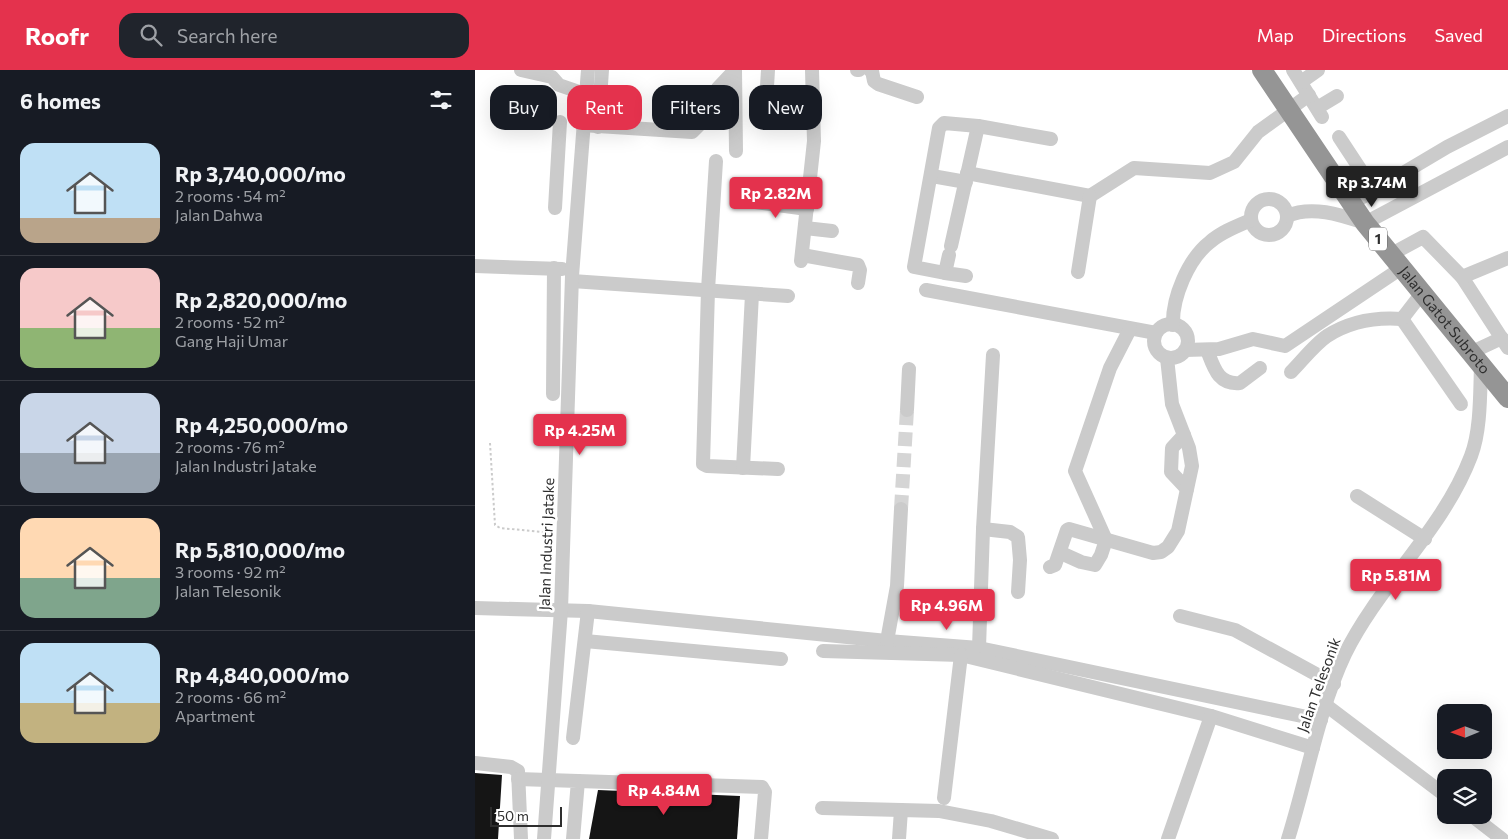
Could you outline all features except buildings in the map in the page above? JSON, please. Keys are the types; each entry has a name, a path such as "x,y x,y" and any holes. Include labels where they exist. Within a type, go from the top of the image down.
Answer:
{"highway":[{"name":"Jalan Gatot Subroto","path":"1262,70 1365,223 1508,398"}],"street":[{"path":"521,70 553,73 559,85 567,88"},
{"name":"Jalan Industri Jatake","path":"586,85 588,70"},
{"path":"601,85 602,70"},
{"path":"642,128 694,130 700,124 718,88 735,70"},
{"path":"735,70 736,151"},
{"path":"768,85 769,70"},
{"path":"812,70 812,85"},
{"path":"870,70 872,71 874,81 878,84 917,97"},
{"path":"1293,70 1319,113 1337,96"},
{"path":"1301,82 1318,70"},
{"path":"931,176 967,178 1090,196 1134,168 1210,173 1235,162 1258,132 1309,95"},
{"path":"1351,204 1447,147 1508,116"},
{"path":"555,208 560,122"},
{"path":"966,276 914,267 940,126 944,123 978,126 1051,139"},
{"path":"945,273 978,126"},
{"name":"Jalan Industri Jatake","path":"544,839 561,610 572,275 582,130"},
{"path":"813,130 814,141 801,258 858,265 860,270 858,283"},
{"path":"1339,137 1362,172 1339,186"},
{"path":"1287,216 1296,212 1318,212 1341,215 1365,223 1508,146"},
{"path":"716,161 708,290 703,464 778,470"},
{"path":"557,172 579,173"},
{"path":"1078,272 1090,196"},
{"path":"1267,199 1276,200 1284,207 1287,216 1285,225 1279,232 1271,235 1262,234 1255,228 1251,220 1252,211 1258,203 1267,199"},
{"path":"748,201 807,209"},
{"path":"1173,324 1172,309 1176,295 1196,258 1209,242 1251,220"},
{"path":"805,228 831,231"},
{"path":"1185,350 1219,350 1248,339 1285,346 1395,262 1423,237 1462,278 1505,343 1476,359"},
{"path":"1462,278 1508,258"},
{"path":"475,266 554,268 572,275 708,290 788,296"},
{"path":"553,394 554,268"},
{"path":"926,290 1106,322 1130,329 1156,333"},
{"path":"1402,319 1422,293"},
{"path":"743,468 751,294"},
{"path":"1291,372 1326,337 1350,326 1379,317 1402,319"},
{"path":"1402,319 1461,404"},
{"path":"1173,324 1184,331 1187,344 1185,350 1181,355 1167,358 1158,353 1153,343 1156,333 1160,328 1173,324"},
{"path":"1061,553 1081,562 1095,565 1106,540 1075,471 1110,368 1130,329"},
{"path":"1207,350 1216,374 1225,381 1240,383 1259,368"},
{"path":"979,648 983,529 993,355"},
{"path":"1051,567 1055,565 1061,553 1068,530 1153,553 1161,552 1172,543 1178,531 1192,457 1172,404 1167,358"},
{"name":"Jalan Telesonik","path":"1289,839 1321,720 1354,637 1399,570 1425,539 1458,484 1472,454 1479,407 1476,359"},
{"path":"907,410 909,369"},
{"path":"1184,435 1172,448 1171,472 1187,489"},
{"path":"1357,496 1425,539"},
{"path":"887,641 897,586 901,509"},
{"path":"983,529 1010,532 1018,537 1020,560 1018,592"},
{"path":"475,608 588,612 979,648 1321,720"},
{"path":"573,738 588,612"},
{"path":"1179,616 1235,630 1334,684"},
{"path":"585,641 781,659"},
{"path":"823,651 961,655 1211,716 1313,748"},
{"path":"944,798 961,655"},
{"path":"1327,706 1437,789"},
{"path":"1168,839 1211,716"},
{"path":"475,763 513,767 518,771 521,839"},
{"path":"518,779 762,787 765,792 761,839"},
{"path":"573,839 577,781"},
{"path":"822,808 939,811 991,821 1052,839"},
{"path":"899,839 901,810"},
{"path":"1483,824 1502,839"}],"path":[{"path":"490,443 495,525 500,528 563,534"}],"tunnel":[{"path":"901,509 907,410"}]}
